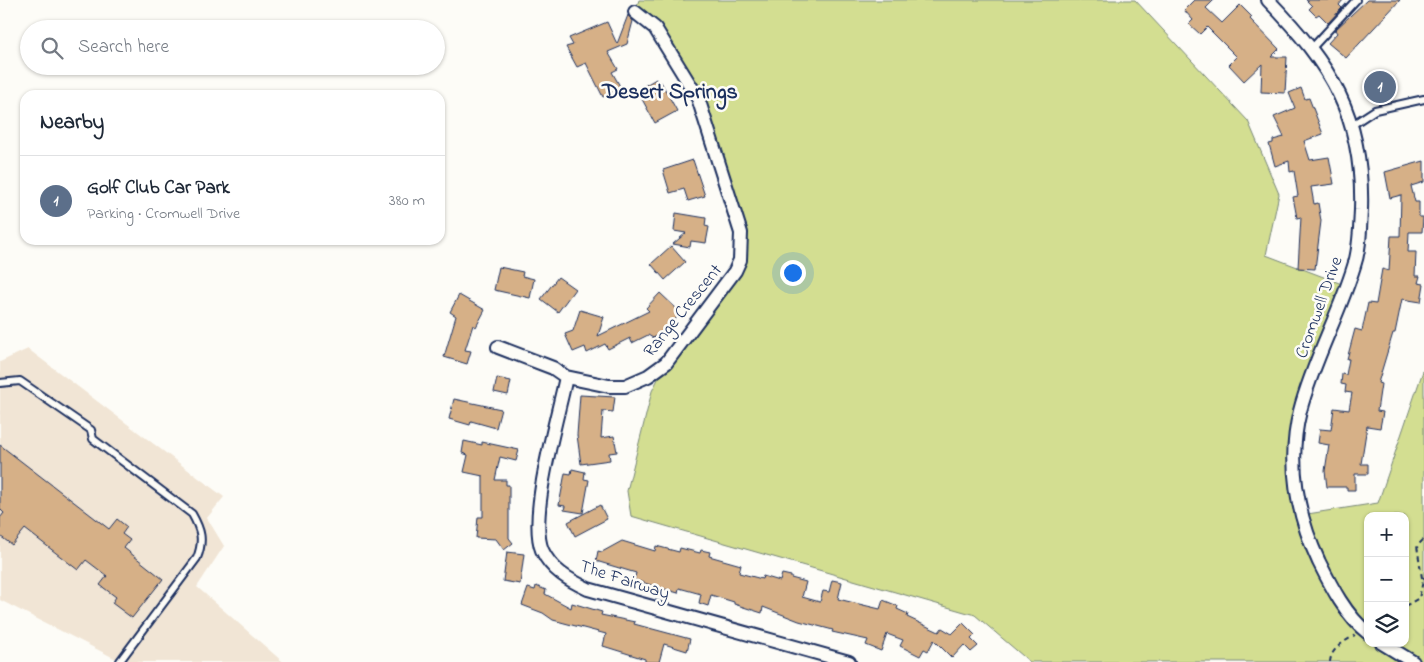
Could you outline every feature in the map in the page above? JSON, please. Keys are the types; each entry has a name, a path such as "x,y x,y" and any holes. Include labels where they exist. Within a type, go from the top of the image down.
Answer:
{"street":[{"name":"Cromwell Drive","path":"1268,0 1312,48 1342,99 1352,125 1359,160 1361,191 1355,264 1314,369 1300,413 1295,478 1298,502 1313,547 1338,596 1354,620 1364,629"},
{"name":"Range Crescent","path":"498,348 553,368 566,377 609,386 625,386 648,376 666,363 730,280 740,260 741,233 698,98 655,28 635,12"},
{"name":"The Fairway","path":"566,377 538,504 537,532 542,550 552,565 568,580 588,589 849,662"},
{"path":"1389,647 1413,662"}],"lane":[{"path":"1312,48 1356,0"},
{"path":"1352,125 1374,110 1424,99"},
{"path":"0,383 20,380 91,430 93,439 192,514 200,528 202,544 197,558 120,661"}],"path":[{"path":"1409,604 1419,598 1423,577 1417,546 1424,539"},
{"path":"1330,662 1331,656 1338,646 1364,632"}],"shaded area":[{"path":"28,349 224,497 207,518 224,546 197,587 283,662 122,662 0,600 0,362"}],"green space":[{"path":"639,0 1135,0 1248,121 1279,194 1266,255 1347,286 1300,413 1301,515 1378,503 1424,368 1424,662 1030,662 975,615 631,516 627,491 652,391 666,363 730,280 741,241 687,79 635,12"}],"building":[{"path":"1194,0 1214,0 1206,8 1222,23 1240,5 1252,17 1250,19 1279,49 1271,57 1287,57 1285,93 1261,92 1262,64 1244,81 1229,65 1237,57 1207,27 1200,34 1189,24 1193,20 1184,10"},
{"path":"1306,0 1343,0 1339,5 1342,8 1328,23 1319,14 1316,16 1309,9 1312,6"},
{"path":"1367,0 1400,0 1346,58 1328,43 1337,33 1335,30"},
{"path":"628,15 633,21 627,44 608,52 618,69 612,72 621,88 603,97 586,63 577,67 566,47 573,45 569,38 607,22 617,44"},
{"path":"656,79 658,84 661,82 677,111 655,123 637,90"},
{"path":"1301,88 1305,99 1309,98 1323,134 1304,141 1310,160 1329,157 1334,184 1311,187 1314,204 1318,203 1321,221 1315,269 1298,268 1301,217 1297,218 1293,197 1298,196 1294,171 1290,172 1289,161 1275,166 1269,144 1273,143 1273,140 1284,137 1274,117 1295,108 1289,93"},
{"path":"693,160 705,196 688,201 684,189 670,193 663,170"},
{"path":"1424,161 1424,182 1411,186 1415,202 1419,202 1419,217 1423,217 1422,232 1409,232 1408,252 1416,252 1415,276 1420,276 1418,283 1424,284 1421,302 1402,299 1395,333 1393,333 1378,383 1381,384 1377,411 1383,412 1380,428 1367,426 1361,464 1368,464 1368,474 1355,474 1355,490 1347,490 1347,487 1327,487 1325,471 1329,445 1318,443 1320,429 1331,430 1334,408 1349,410 1352,393 1345,392 1346,385 1341,384 1342,374 1346,375 1349,359 1347,359 1355,329 1362,331 1368,303 1376,304 1382,269 1389,271 1391,236 1400,236 1401,195 1390,198 1385,172"},
{"path":"676,213 706,218 705,226 709,227 706,243 691,241 690,247 673,244 686,233 674,231"},
{"path":"671,246 685,262 665,280 651,264"},
{"path":"499,267 523,272 522,276 534,279 530,298 494,290"},
{"path":"558,277 575,289 558,312 541,299"},
{"path":"660,293 678,310 675,313 678,316 664,332 653,338 648,335 632,343 630,338 608,349 605,344 587,353 585,347 573,352 565,334 573,331 580,310 604,317 598,336 649,311 646,308"},
{"path":"459,295 485,310 476,327 473,325 465,350 471,351 467,364 444,357 456,316 450,312"},
{"path":"497,378 511,381 508,395 494,392"},
{"path":"580,395 615,397 613,412 603,411 601,438 614,436 617,452 609,453 610,460 581,464 577,435"},
{"path":"454,399 501,409 496,428 471,421 470,425 449,419"},
{"path":"464,441 482,445 482,442 519,450 516,461 500,457 495,480 506,480 506,485 509,485 509,538 513,543 504,550 496,539 476,538 478,517 483,517 483,476 464,472 468,455 462,453"},
{"path":"0,445 109,529 117,519 127,527 122,534 130,540 124,548 163,579 132,618 112,603 116,597 100,585 107,576 86,560 78,570 25,529 12,545 0,536 0,518 4,513 0,509"},
{"path":"572,469 585,472 584,479 589,480 583,513 564,510 565,506 559,505 565,473 571,474"},
{"path":"600,505 607,519 575,536 568,522"},
{"path":"622,541 655,551 656,546 679,552 680,548 700,553 701,550 710,552 709,556 741,565 739,573 762,579 763,576 780,581 782,574 791,576 791,578 806,582 802,597 820,602 823,591 829,592 832,580 842,582 838,599 880,609 883,600 898,606 897,609 908,614 907,617 939,632 942,628 952,634 963,623 975,635 971,639 978,646 971,652 964,645 952,658 934,640 928,651 924,649 920,656 900,646 903,640 887,634 881,651 866,645 868,640 832,632 833,630 799,621 763,607 762,613 711,595 708,606 699,603 701,594 679,588 678,593 634,580 636,573 596,561 598,551 602,552"},
{"path":"507,552 524,554 520,584 503,581"},
{"path":"536,586 546,590 545,594 571,608 572,603 602,612 601,615 635,622 634,624 690,639 687,651 664,644 659,662 645,662 645,659 603,646 606,634 553,620 543,613 522,605 528,588 535,590"}],"place":[{"name":"Golf Club Car Park","path":"1380,87"}],"district":[{"name":"Desert Springs","path":"670,90"}]}
